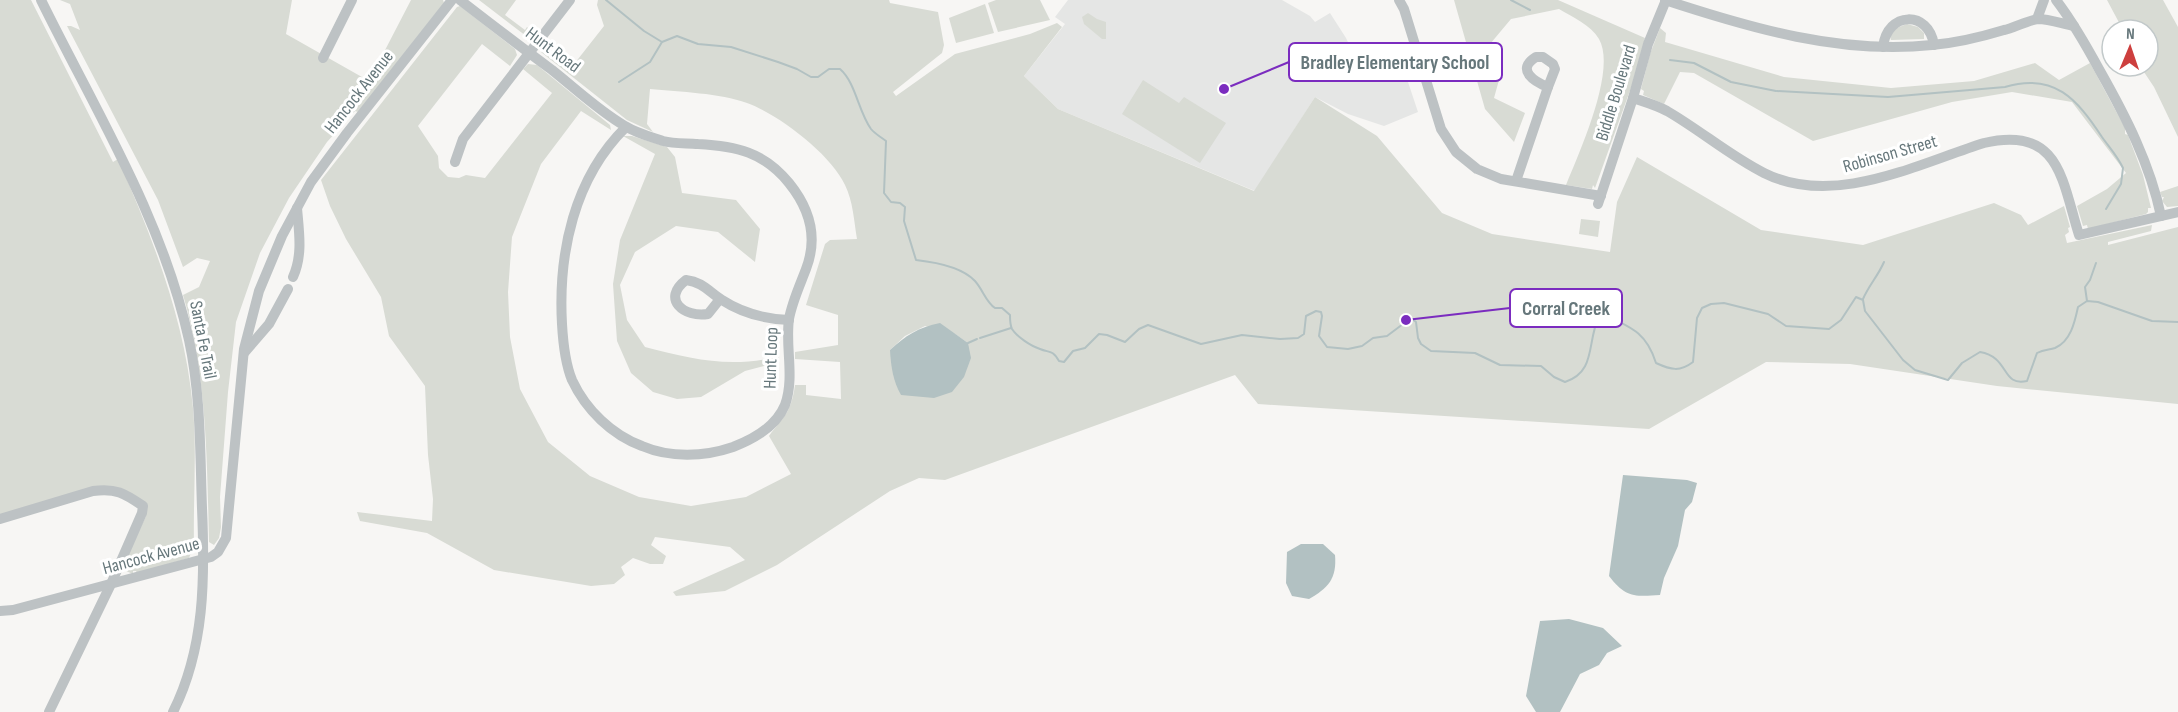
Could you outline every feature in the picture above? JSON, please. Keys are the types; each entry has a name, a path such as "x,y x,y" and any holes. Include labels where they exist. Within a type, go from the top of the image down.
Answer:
{"street":[{"name":"Santa Fe Trail","path":"41,0 69,58 125,162 155,230 176,290 190,342 195,376 204,559 199,638 185,689 173,712"},
{"path":"323,58 352,0"},
{"name":"Hancock Avenue","path":"0,611 13,610 204,559 218,552 225,538 244,353 259,291 282,236 311,182 452,0"},
{"name":"Hunt Road","path":"460,0 626,127"},
{"path":"455,162 464,139 570,0"},
{"path":"1399,0 1404,9 1441,129 1456,152 1477,169 1501,179 1516,181 1548,87"},
{"path":"1666,0 1750,26 1786,34 1883,47 1934,45 1988,35 2037,19 2074,26"},
{"name":"Biddle Boulevard","path":"1516,181 1599,200 1633,98 1648,44 1666,0"},
{"path":"2037,19 2044,0"},
{"path":"2056,0 2074,26 2138,142 2161,216 2178,213"},
{"path":"1883,47 1884,37 1889,28 1908,19 1918,21 1926,27 1932,36 1934,45"},
{"name":"Robinson Street","path":"1633,98 1669,112 1765,173 1791,182 1819,186 1872,180 2000,139 2026,142 2048,153 2060,169 2079,235 2161,216"},
{"name":"Hunt Loop","path":"626,127 667,142 743,149 774,167 791,185 804,204 812,234 812,248 789,320 789,392 784,407 774,423 742,443 722,451 697,455 669,454 630,442 592,411 571,378 565,356 561,315 561,277 570,229 586,183 595,165 626,127"},
{"path":"293,277 298,265 300,241 297,208"},
{"path":"244,353 269,324 288,289"},
{"path":"720,299 745,312 789,320"},
{"path":"0,519 93,491 107,489 124,492 143,506 111,584 49,712"}],"shaded area":[{"path":"0,0 31,0 113,162 118,159 166,280 183,343 194,425 194,545 189,558 137,573 133,571 133,574 126,571 123,565 146,516 117,487 0,516"},
{"path":"60,0 292,0 286,34 369,81 411,0 443,0 444,3 358,112 355,111 327,142 289,198 260,253 236,322 220,497 221,527 219,538 214,545 209,542 206,448 201,386 191,325 183,295 199,287 210,261 197,258 183,267 158,200 67,26 80,30 70,4"},
{"path":"479,0 516,0 505,15 525,30 527,27 535,34 530,39"},
{"path":"598,0 889,0 890,3 938,12 944,45 942,53 893,92 896,96 955,54 1030,34 1057,23 1062,27 1024,76 1058,109 1254,191 1315,97 1377,136 1442,213 1492,234 1610,252 1617,202 1637,157 1761,230 1863,245 1994,203 2021,215 2028,225 2064,206 2070,227 2069,232 2065,235 2067,243 2152,225 2151,231 2108,242 2108,245 2178,227 2178,404 1997,386 1850,364 1766,362 1649,429 1258,404 1235,375 945,480 919,478 890,491 777,565 725,591 676,596 673,592 745,560 730,547 655,537 651,545 666,556 663,564 650,564 633,558 621,567 625,575 614,584 591,586 494,570 427,533 360,521 357,512 432,521 433,499 428,455 425,386 389,336 381,297 346,239 330,206 321,180 457,7 460,6 515,49 517,55 510,66 482,44 418,126 438,156 439,168 448,177 459,178 466,175 485,178 552,93 523,69 528,64 537,65 610,125 611,130 581,111 541,164 512,237 508,292 510,337 520,389 548,442 590,476 639,497 691,506 746,497 791,474 769,436 789,409 795,385 806,385 806,395 841,399 840,362 795,359 795,352 838,345 838,315 806,305 825,244 830,240 857,239 850,198 838,173 816,148 788,126 760,108 725,97 650,89 647,124 653,132 627,120 541,52 544,49 571,68 604,26 597,5","holes":["925,326 955,334 968,343 890,350 905,336"]},
{"path":"996,0 1040,0 1050,20 998,32 988,3"},
{"path":"1068,0 1282,0 1310,16 1315,22 1330,13 1346,38 1367,82 1405,73 1418,112 1384,126 1348,114 1315,97 1255,191 1058,109 1024,76 1065,24 1055,17"},
{"path":"1454,0 1558,0 1645,38 1632,85 1595,188 1593,185 1592,189 1566,185 1587,133 1600,90 1603,53 1596,34 1559,9 1511,19 1480,56 1499,80 1494,98 1525,113 1514,142 1485,109"},
{"path":"2107,0 2163,0 2178,27 2178,137 2148,78 2160,78 2160,18 2117,18"},
{"path":"985,4 994,33 956,43 949,18"},
{"path":"1088,13 1106,22 1106,39 1102,39 1084,24 1082,17"},
{"path":"1907,24 1918,27 1924,33 1924,39 1891,40 1894,29"},
{"path":"1660,28 1666,33 1665,42 1784,77 1891,88 1974,81 2035,63 2059,80 2090,63 2125,128 2125,134 2128,135 2143,175 2151,208 2148,208 2146,214 2088,229 2087,225 2083,226 2077,206 2107,189 2126,173 2072,102 2012,92 1952,102 1813,141 1694,73 1680,72 1664,104 1643,95 1644,91 1641,89 1650,54"},
{"path":"1143,80 1179,103 1184,97 1226,123 1200,163 1122,114"},
{"path":"623,136 632,136 667,147 675,157 682,193 736,200 760,229 755,262 718,232 676,226 635,252 620,285 627,320 645,347 712,361 744,362 779,356 779,362 745,371 701,397 677,399 653,392 631,373 617,341 613,284 620,240 655,154"},
{"path":"2178,186 2178,206 2167,207 2162,201 2164,197 2160,192"},
{"path":"1581,219 1600,221 1598,237 1579,234"},
{"path":"940,323 968,343 971,358 964,377 952,392 934,398 901,395 893,374 890,350 913,333"},
{"path":"1623,475 1687,480 1697,483 1692,502 1685,510 1678,546 1664,578 1660,595 1643,596 1625,592 1609,576"},
{"path":"1301,544 1323,544 1335,555 1333,577 1326,587 1309,599 1292,596 1286,583 1287,552"},
{"path":"1569,619 1603,628 1622,646 1607,653 1599,665 1580,674 1560,712 1536,712 1526,696 1540,621"}],"waterway":[{"path":"606,0 644,31 662,42 677,36 698,44 731,47 797,69 811,77 818,77 829,69 840,69 850,82 871,129 886,141 884,193 891,202 900,203 905,207 904,221 916,260 947,266 969,276 978,284 995,308 1002,308 1010,315 1011,327 1017,335 1033,346 1052,353 1059,361 1064,362 1073,351 1085,348 1099,334 1125,342 1139,329 1148,325 1201,344 1242,335 1280,339 1298,338 1304,334 1306,316 1316,311 1321,312 1319,336 1327,347 1348,349 1362,346 1373,338 1387,336 1411,318 1416,322 1421,344 1431,351 1475,353 1500,365 1541,366 1554,377 1565,382 1582,371 1589,356 1598,319 1607,316 1638,333 1648,345 1656,363 1680,369 1693,362 1697,318 1702,308 1711,304 1724,303 1768,314 1786,326 1829,329 1841,320 1856,297 1863,300 1865,311 1903,360 1915,370 1948,380 1962,363 1980,352 1996,359 2009,376 2019,382 2027,381 2037,353 2055,348 2065,341 2069,336 2078,307 2087,301 2098,302 2152,321 2178,322"},
{"path":"1511,0 1530,10"},
{"path":"619,82 650,62 662,42"},
{"path":"1670,60 1694,63 1731,82 1776,91"},
{"path":"1777,91 1888,97 2005,87 2022,83 2051,86 2063,92 2083,111 2123,168 2121,184 2106,209"},
{"path":"1863,299 1884,262"},
{"path":"2087,301 2085,287 2096,263"},
{"path":"980,338 1011,328"},
{"path":"968,343 977,339"}],"place":[{"name":"Bradley Elementary School","path":"1224,89"},
{"name":"Corral Creek","path":"1406,320"}]}
